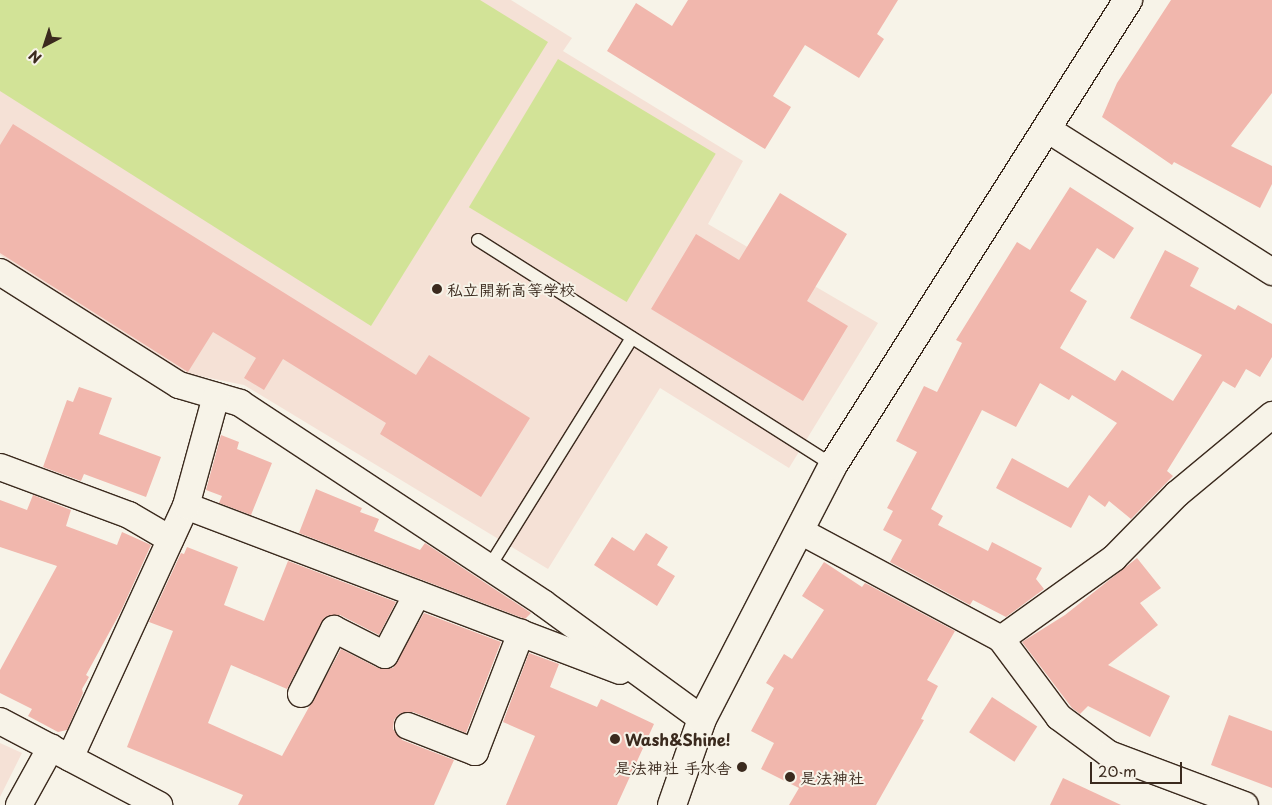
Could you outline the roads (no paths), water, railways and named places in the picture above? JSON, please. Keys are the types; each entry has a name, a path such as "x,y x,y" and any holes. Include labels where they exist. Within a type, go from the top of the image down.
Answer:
{"street":[{"path":"672,805 702,719 833,465 1128,0"},
{"path":"1047,129 1272,272"},
{"path":"0,272 179,385 240,403 488,569 543,603 702,719"},
{"path":"19,805 60,753 186,506 216,396"},
{"path":"1000,639 1114,558 1177,494 1272,414"},
{"path":"0,467 129,514 170,539"},
{"path":"186,506 651,682"},
{"path":"800,531 1000,639 1059,717 1109,754 1245,805"},
{"path":"301,694 334,629 385,655 416,594"},
{"path":"408,726 475,752 521,633"},
{"path":"0,721 159,805"}],"lane":[{"path":"478,240 833,465"},
{"path":"488,569 632,338"}],"place":[{"name":"私立開新高等学校","path":"437,289"},
{"name":"Wash&Shine!","path":"615,739"},
{"name":"是法神社 手水舎","path":"742,767"},
{"name":"是法神社","path":"790,777"}]}
